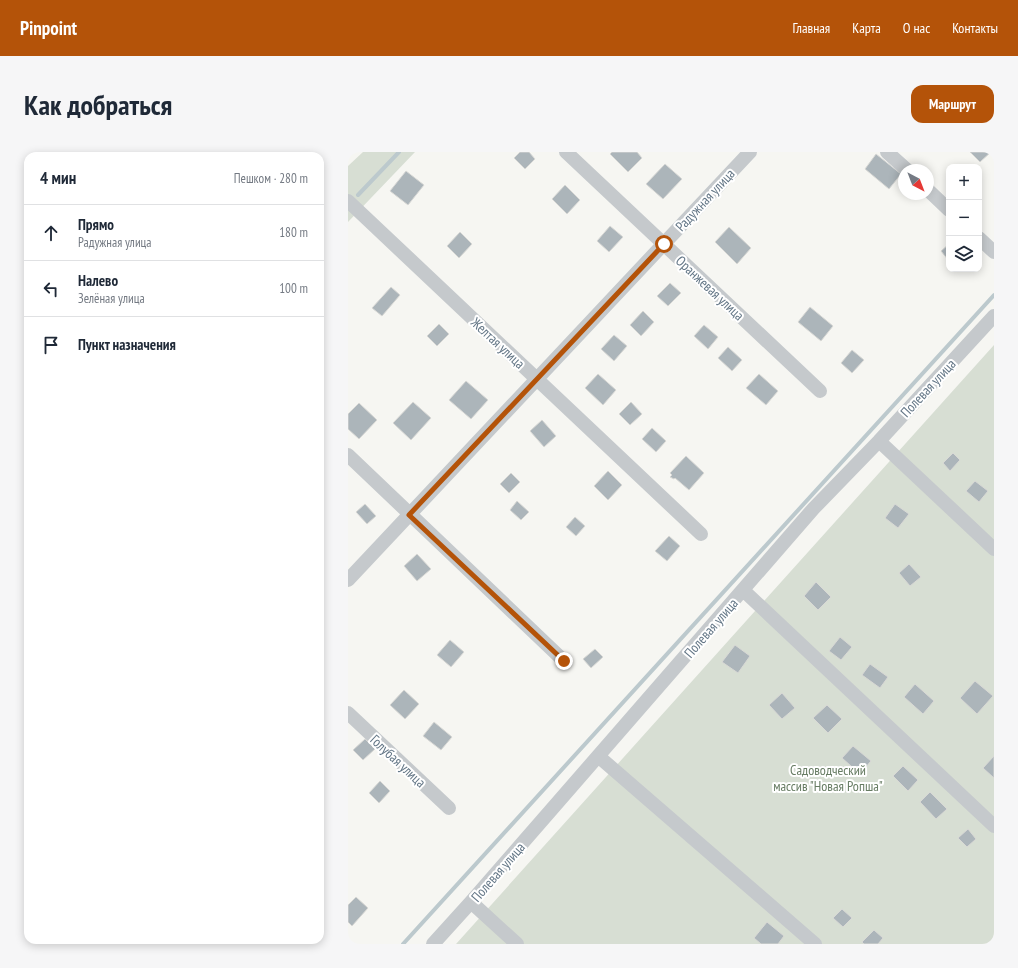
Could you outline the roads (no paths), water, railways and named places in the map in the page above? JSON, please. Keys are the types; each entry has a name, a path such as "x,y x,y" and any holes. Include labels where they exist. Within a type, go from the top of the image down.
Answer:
{"street":[{"name":"Оранжевая улица","path":"566,152 820,391"},
{"name":"Радужная улица","path":"348,580 750,152"},
{"path":"887,152 900,164"},
{"path":"934,196 946,207"},
{"name":"Желтая улица","path":"348,202 701,534"},
{"path":"982,241 994,252"},
{"name":"Полевая улица","path":"433,944 814,508 879,441 994,316"},
{"path":"879,441 994,549"},
{"path":"348,455 409,515 564,661"},
{"path":"743,590 994,826"},
{"name":"Голубая улица","path":"348,713 449,808"},
{"path":"598,756 815,944"},
{"path":"471,902 517,944"}],"waterway":[{"path":"358,195 399,152"},
{"path":"403,944 994,295"}],"park label":[{"name":"Садоводческий массив \"Новая Ропша\"","path":"828,778"}]}
